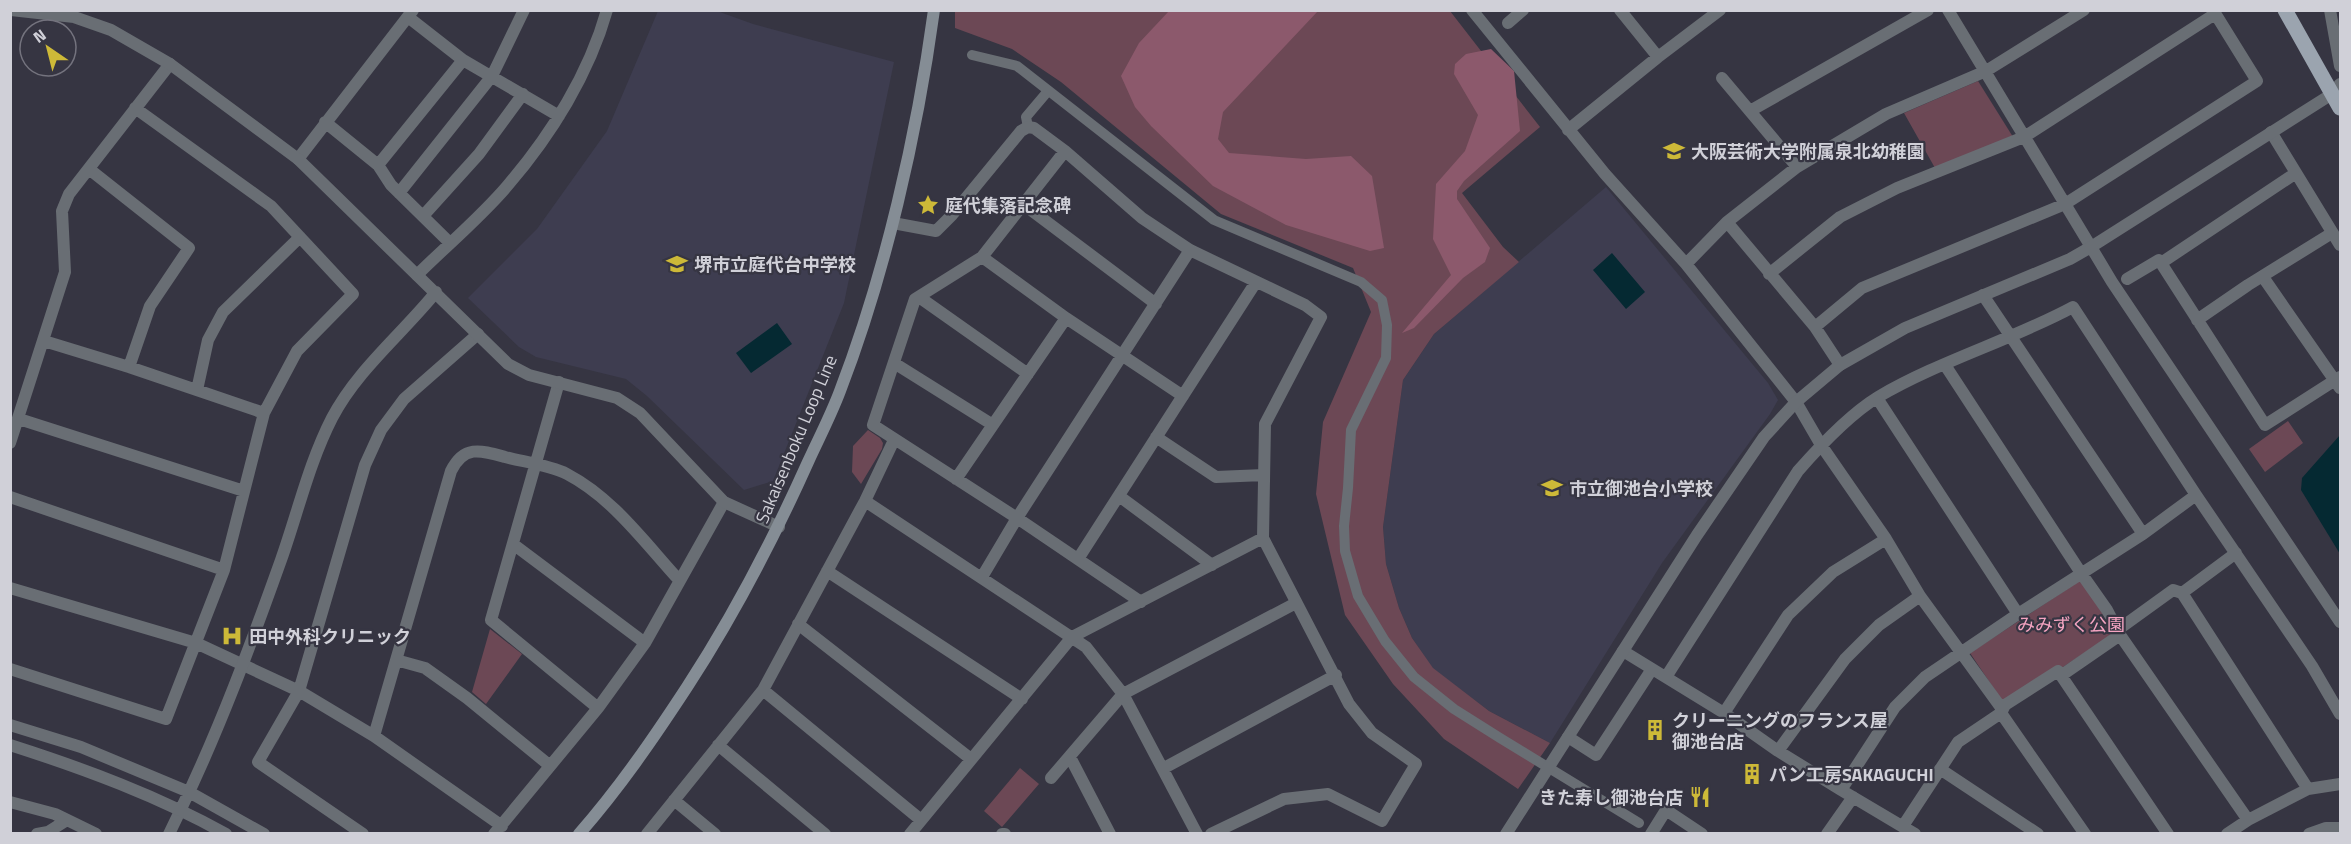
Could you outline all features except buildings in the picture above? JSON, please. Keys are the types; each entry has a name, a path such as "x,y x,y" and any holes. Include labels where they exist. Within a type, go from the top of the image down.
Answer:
{"main road":[{"name":"Sakaisenboku Loop Line","path":"579,834 649,746 711,650 779,527 840,392 893,223 927,64 934,10"},
{"path":"2285,10 2336,89 2340,108"}],"street":[{"path":"11,10 74,17 111,30 170,64 298,159 508,364 529,375 617,398 640,413 724,502 779,527"},
{"path":"399,193 492,76 524,10"},
{"path":"417,275 508,185 559,116 598,44 607,10"},
{"path":"1472,10 1568,130 1686,264 1796,402 1821,445 1886,539 1920,597 1962,653 2083,829 2069,834"},
{"path":"1508,23 1523,10"},
{"path":"1620,10 1658,57"},
{"path":"1568,130 1720,10"},
{"path":"1750,111 1928,10"},
{"path":"1948,10 2112,282 2340,622"},
{"path":"1686,264 1727,222 1797,167 1886,114 1986,71 2084,10"},
{"path":"2330,10 2340,66"},
{"path":"1769,274 1840,217 1897,188 2024,137 2214,12 2257,81 2065,204 1862,288 1815,327"},
{"path":"298,159 410,14 462,60 559,116"},
{"path":"972,55 1017,66 1214,220 1361,282 1382,300 1387,325 1386,358 1351,430 1344,526 1345,551 1358,596 1385,641 1414,677 1454,709 1653,834 1666,810 1702,834"},
{"path":"378,165 462,60"},
{"path":"10,443 20,419 64,272 62,211 69,194 170,64"},
{"path":"1722,78 1797,167"},
{"path":"1506,834 1697,535 1764,437 1796,402 1840,365 1905,328 2070,259 2091,247 2336,89"},
{"path":"1028,127 1026,117 1048,91"},
{"path":"423,216 479,154 523,94"},
{"path":"10,669 166,719 224,570 264,413 297,351 353,294 272,206 135,108"},
{"path":"325,122 378,165 399,193 450,243"},
{"path":"893,223 936,231 948,220 1021,131 1028,127 1034,128 1065,151 1142,218 1190,250 1305,305 1321,317 1265,424 1263,538 1349,704 1372,733 1416,764 1382,821 1328,794 1284,800 1211,834"},
{"path":"2271,132 2340,245"},
{"path":"1065,151 982,257 915,299 873,425 1017,518 1140,602"},
{"path":"89,168 189,248 150,306 129,367"},
{"path":"2161,263 2296,173"},
{"path":"1023,204 1155,304"},
{"path":"1727,222 1815,327 1840,365"},
{"path":"2197,320 2332,233"},
{"path":"197,390 208,340 223,312 300,237"},
{"path":"982,577 1017,518 1190,250"},
{"path":"982,257 1066,318 1183,396"},
{"path":"2127,279 2159,260 2265,425 2339,382 2263,277"},
{"path":"1078,559 1256,282"},
{"path":"169,834 244,665 294,523 310,468 333,417 367,368 436,292"},
{"path":"1983,295 2143,534"},
{"path":"919,297 1028,374"},
{"path":"1666,677 1798,471 1821,445 1877,398 2073,307 2312,666 2340,714"},
{"path":"956,479 1066,318"},
{"path":"363,834 258,762 299,691 364,465 381,430 404,399 478,334"},
{"path":"44,341 264,413"},
{"path":"894,363 993,425"},
{"path":"1945,365 2120,632 2248,820"},
{"path":"560,382 491,620 598,708"},
{"path":"1877,398 2018,614"},
{"path":"20,419 244,491"},
{"path":"1156,437 1216,477 1264,475"},
{"path":"647,834 764,690 865,501 894,440"},
{"path":"374,736 451,471 458,459 468,452 484,451 566,473 607,500 680,580"},
{"path":"1841,790 1895,707 1925,678 2018,614 2143,534 2196,495"},
{"path":"1119,496 1212,565"},
{"path":"10,497 224,570"},
{"path":"865,501 1086,647 1123,694 1197,834"},
{"path":"10,588 196,643 299,691 374,736 498,830 598,708 645,644 724,502"},
{"path":"910,834 1072,637 1263,538"},
{"path":"1724,713 1788,615 1833,572 1886,539"},
{"path":"513,544 645,644"},
{"path":"2182,593 2236,553"},
{"path":"827,571 1022,699"},
{"path":"2062,675 2173,591 2182,593 2308,789"},
{"path":"1778,751 1845,659 1880,625 1920,597"},
{"path":"1051,778 1123,694 1296,603"},
{"path":"798,624 972,759"},
{"path":"1623,651 1724,713 1778,751 1915,834"},
{"path":"396,660 425,668 467,698 549,765"},
{"path":"1568,737 1596,755 1652,669"},
{"path":"1903,826 1958,742 2058,671 2168,834"},
{"path":"1164,768 1336,675"},
{"path":"764,690 921,820"},
{"path":"10,725 81,747 189,792 264,834"},
{"path":"10,745 73,765 181,809 226,834"},
{"path":"718,745 825,834"},
{"path":"1070,757 1110,834"},
{"path":"1940,769 2038,834"},
{"path":"2227,834 2248,820 2308,789 2340,784"},
{"path":"1827,834 1853,797"},
{"path":"674,800 715,834"},
{"path":"10,802 55,814 96,834"},
{"path":"37,834 48,832 67,820"},
{"path":"2309,834 2326,828 2340,828"}],"shaded area":[{"name":"堺市立庭代台中学校","path":"658,11 717,11 753,24 894,62 844,303 773,481 744,490 647,396 626,379 536,357 519,347 468,298 537,229 607,131"},
{"path":"1169,11 1318,11 1223,112 1218,139 1229,153 1306,159 1351,156 1372,176 1384,248 1370,251 1286,225 1213,186 1151,126 1135,107 1121,76 1139,43"},
{"path":"1491,49 1514,71 1520,131 1464,181 1457,191 1457,199 1490,248 1485,262 1463,278 1414,328 1402,333 1451,275 1433,239 1436,184 1465,151 1478,115 1454,74 1455,64 1466,54"},
{"name":"市立御池台小学校","path":"1606,187 1768,383 1778,400 1662,563 1550,743 1489,711 1433,669 1412,638 1399,608 1386,564 1383,527 1403,380 1434,334"},
{"path":"1612,253 1645,292 1626,309 1593,270"},
{"path":"777,323 792,344 751,373 736,353"},
{"path":"2340,435 2340,554 2301,490 2302,478"}],"green space":[{"path":"955,10 1450,11 1540,127 1462,193 1503,247 1519,262 1434,334 1403,380 1383,527 1386,564 1399,608 1412,638 1433,668 1489,711 1550,743 1518,789 1444,739 1393,684 1345,615 1316,494 1323,422 1371,312 1353,268 1221,214 1061,82 1012,49 955,28"},
{"path":"1978,81 2013,137 1935,168 1904,113"},
{"path":"2288,421 2303,443 2265,472 2249,449"},
{"path":"868,430 880,438 883,443 882,449 861,484 852,472 853,446"},
{"name":"みみずく公園","path":"2084,578 2118,631 2005,705 1970,653"},
{"path":"490,629 522,654 486,704 472,692"},
{"path":"1020,768 1039,784 1002,827 984,811"}],"place":[{"name":"大阪芸術大学附属泉北幼稚園","path":"1674,151"},
{"name":"庭代集落記念碑","path":"928,205"},
{"name":"堺市立庭代台中学校","path":"677,264"},
{"name":"市立御池台小学校","path":"1552,488"},
{"name":"田中外科クリニック","path":"232,636"},
{"name":"クリーニングのフランス屋 御池台店","path":"1655,730"},
{"name":"パン工房SAKAGUCHI","path":"1752,774"},
{"name":"きた寿し御池台店","path":"1700,797"}]}
